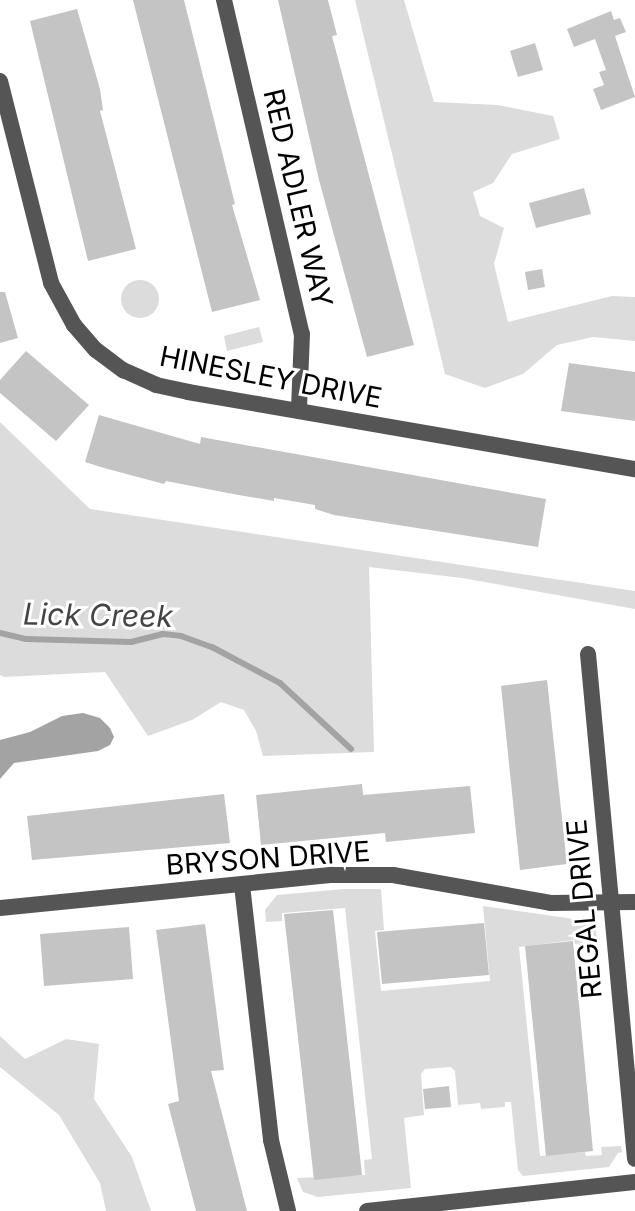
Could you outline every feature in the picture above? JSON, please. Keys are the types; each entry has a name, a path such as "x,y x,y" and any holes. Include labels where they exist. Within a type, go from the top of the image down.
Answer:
{"street":[{"name":"RED ADLER WAY","path":"224,0 302,334 304,371 299,410"},
{"name":"HINESLEY DRIVE","path":"0,81 51,283 74,325 96,350 123,370 156,385 635,469"},
{"name":"REGAL DRIVE","path":"588,654 635,1159"},
{"name":"BRYSON DRIVE","path":"0,908 332,875 393,875 551,903 635,902"},
{"path":"242,885 271,1140 288,1211"},
{"path":"367,1211 635,1182"}],"shaded area":[{"path":"355,0 404,0 434,102 498,105 553,116 560,139 512,154 493,183 473,192 480,216 504,228 494,264 508,322 612,296 635,297 635,341 593,337 557,345 523,374 485,388 445,374"},
{"path":"140,280 154,285 159,299 154,313 140,318 126,313 121,299 126,285"},
{"path":"259,327 263,342 227,351 224,336"},
{"path":"0,422 90,509 635,591 635,609 462,578 369,567 374,752 263,756 256,731 244,710 221,702 192,720 148,736 105,672 0,675"},
{"path":"83,713 100,718 110,728 114,737 110,745 98,751 14,763 0,779 0,740 30,732 62,716"},
{"path":"381,889 384,930 375,931 381,991 490,981 483,906 581,920 595,927 599,948 583,949 583,943 575,944 574,940 519,947 540,1156 585,1152 586,1156 602,1155 601,1147 621,1146 622,1152 609,1167 523,1176 518,1170 511,1102 505,1102 505,1107 481,1109 480,1103 458,1105 455,1071 451,1067 425,1069 421,1074 424,1115 404,1118 411,1188 318,1197 303,1192 297,1178 365,1175 364,1160 372,1159 345,908 282,913 282,921 266,922 265,910 277,895"},
{"path":"0,1036 25,1059 66,1039 99,1044 94,1099 132,1157 151,1211 106,1211 100,1183 59,1115 0,1067"}],"building":[{"path":"133,0 184,0 235,204 232,205 260,300 212,312"},
{"path":"278,0 328,0 337,35 332,36 414,345 367,357 319,180"},
{"path":"77,9 100,89 103,110 100,111 136,249 88,261 30,21"},
{"path":"611,11 614,20 620,18 626,32 615,36 635,97 601,110 593,89 604,85 599,72 606,70 595,39 574,47 567,29"},
{"path":"535,43 543,70 518,77 510,51"},
{"path":"584,188 591,214 536,228 529,203"},
{"path":"542,269 545,287 528,290 525,272"},
{"path":"0,292 5,292 18,338 0,343"},
{"path":"26,351 89,405 56,441 0,393 0,380"},
{"path":"569,363 635,372 635,421 561,411"},
{"path":"99,415 200,444 201,437 546,499 538,547 334,515 315,509 315,505 274,498 274,501 166,481 164,484 104,468 85,462"},
{"path":"547,680 567,864 520,870 501,686"},
{"path":"362,784 363,795 470,786 475,833 386,842 385,833 261,845 256,795"},
{"path":"224,794 230,843 32,860 27,816"},
{"path":"333,910 362,1175 314,1180 284,914"},
{"path":"484,923 489,975 382,984 377,932"},
{"path":"205,924 224,1070 211,1071 247,1211 196,1211 168,1104 179,1101 156,930"},
{"path":"129,927 133,979 44,986 40,934"},
{"path":"573,941 593,1151 546,1156 525,946"},
{"path":"449,1086 451,1107 425,1109 423,1089"}],"waterway":[{"name":"Lick Creek","path":"0,633 26,639 131,642 163,634 181,636 212,647 280,683 351,749"}]}
